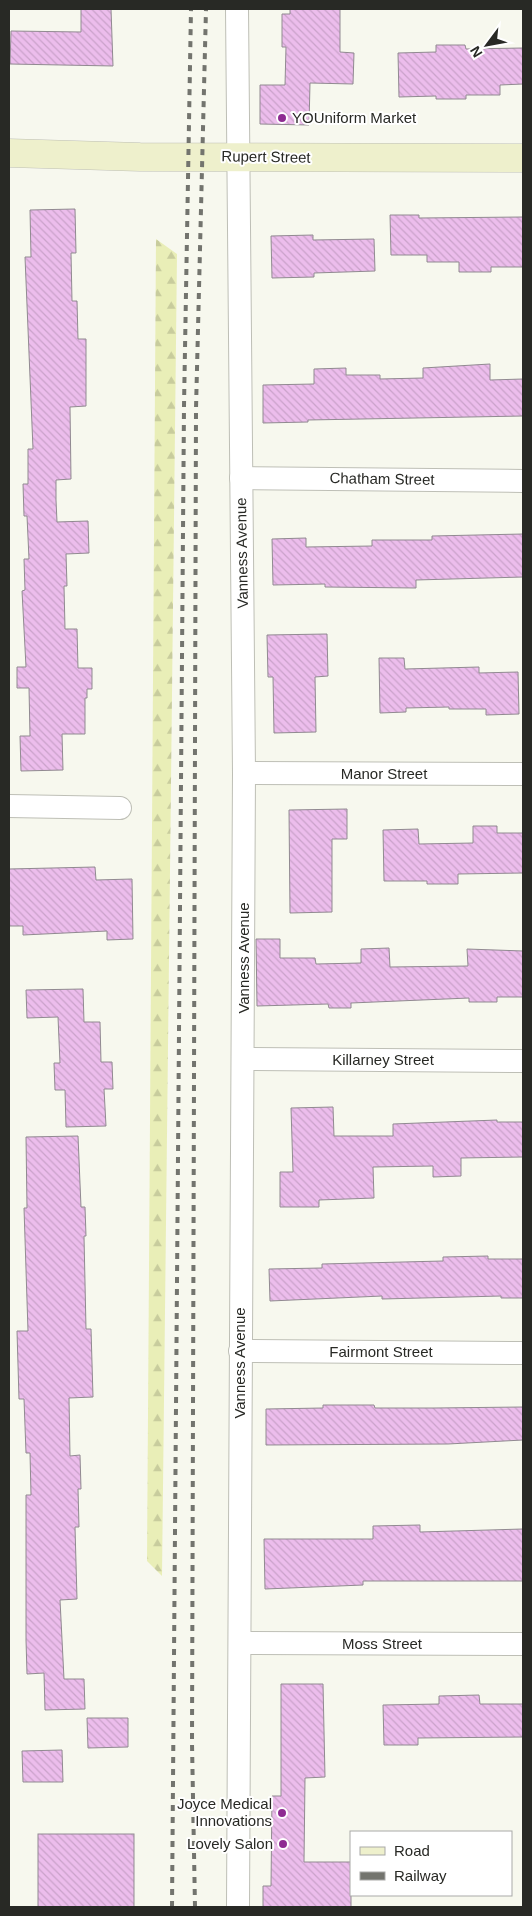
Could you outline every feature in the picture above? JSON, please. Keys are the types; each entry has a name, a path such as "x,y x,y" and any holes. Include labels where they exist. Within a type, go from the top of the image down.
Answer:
{"street":[{"name":"Vanness Avenue","path":"237,9 244,773 238,1907"},
{"name":"Rupert Street","path":"9,153 140,158 238,156 523,158"},
{"name":"Chatham Street","path":"241,478 523,481"},
{"name":"Manor Street","path":"244,773 523,774"},
{"path":"9,806 120,808"},
{"name":"Killarney Street","path":"243,1060 523,1060"},
{"name":"Fairmont Street","path":"240,1351 523,1352"},
{"name":"Moss Street","path":"240,1643 523,1644"}],"green space":[{"path":"156,239 177,254 162,1576 147,1561"}],"building":[{"path":"81,9 111,9 113,66 10,64 11,31 81,32"},
{"path":"290,9 340,9 340,52 354,53 353,84 310,83 309,125 260,124 260,85 285,85 286,47 282,47 282,14 290,14"},
{"path":"436,45 465,45 466,49 523,48 523,84 500,85 500,95 466,95 466,99 436,99 436,96 399,97 398,53 436,52"},
{"path":"75,209 76,253 71,253 72,301 77,301 78,339 86,339 86,406 70,407 71,479 56,480 56,500 57,522 88,521 89,553 66,554 67,586 64,586 65,629 77,629 78,668 92,668 92,689 87,689 87,698 85,698 85,734 62,734 63,770 21,771 20,736 30,736 29,688 17,688 17,667 26,667 22,591 25,590 24,559 29,559 27,516 24,516 23,484 28,484 28,449 33,449 25,257 31,257 30,210"},
{"path":"390,215 419,215 419,218 523,217 523,267 491,267 491,272 459,272 459,262 427,262 427,255 391,255"},
{"path":"313,235 313,240 374,239 375,271 314,273 314,277 272,278 271,236"},
{"path":"490,364 490,380 523,379 523,416 308,420 308,422 263,423 263,385 314,384 314,369 346,368 346,375 380,375 380,379 423,378 423,368"},
{"path":"523,534 523,577 416,580 416,588 325,587 325,584 273,585 272,539 306,538 306,547 372,546 372,540 432,540 432,536"},
{"path":"327,634 328,676 315,677 316,732 274,733 273,677 268,677 267,635"},
{"path":"379,658 404,658 405,669 479,667 479,673 518,672 519,714 486,715 486,709 449,709 449,707 406,708 406,712 380,713"},
{"path":"347,809 347,839 332,839 332,912 290,913 289,810"},
{"path":"473,826 497,826 497,833 523,833 523,873 458,874 458,884 427,884 427,881 384,881 383,830 418,829 419,844 473,843"},
{"path":"95,867 96,880 132,879 133,939 107,940 107,931 23,935 23,926 9,926 9,869"},
{"path":"256,939 280,939 280,958 315,958 316,964 361,963 361,949 389,948 390,967 468,966 467,949 523,951 523,997 497,997 497,1002 469,1002 469,998 351,1003 351,1008 329,1008 328,1004 257,1006"},
{"path":"83,989 84,1022 100,1022 101,1062 112,1062 113,1089 104,1089 106,1126 66,1127 65,1090 55,1090 54,1063 60,1063 58,1017 27,1018 26,990"},
{"path":"333,1107 334,1136 393,1136 393,1124 497,1120 497,1122 523,1122 523,1157 461,1158 461,1176 433,1177 433,1166 373,1167 374,1198 319,1200 319,1207 280,1207 280,1172 293,1172 291,1108"},
{"path":"78,1136 81,1207 85,1207 86,1329 91,1329 93,1397 69,1398 70,1456 80,1455 81,1489 78,1489 79,1527 75,1527 77,1599 60,1600 64,1679 84,1679 85,1709 45,1710 44,1673 27,1674 26,1495 31,1495 30,1453 26,1453 24,1399 19,1399 17,1331 28,1331 24,1208 27,1208 26,1137"},
{"path":"488,1256 488,1259 523,1259 523,1298 501,1298 501,1296 382,1299 382,1296 270,1301 269,1269 322,1268 322,1264 443,1261 443,1257"},
{"path":"323,1405 374,1405 375,1408 523,1407 523,1440 448,1444 266,1445 266,1409 323,1408"},
{"path":"420,1525 420,1532 523,1529 523,1581 363,1581 363,1585 265,1589 264,1539 373,1539 373,1526"},
{"path":"281,1684 323,1684 325,1777 305,1778 304,1862 350,1862 351,1907 263,1907 263,1886 271,1886 272,1796 281,1796"},
{"path":"479,1695 480,1704 523,1704 523,1737 418,1738 418,1745 384,1745 383,1705 439,1704 439,1696"},
{"path":"87,1718 128,1718 128,1747 88,1748"},
{"path":"62,1750 63,1782 23,1782 22,1751"},
{"path":"38,1834 134,1834 134,1907 38,1907"}],"railway":[{"path":"172,1907 184,406 191,9"},
{"path":"195,1907 192,1743 196,409 206,9"}],"place":[{"name":"YOUniform Market","path":"282,118"},
{"name":"Joyce Medical Innovations","path":"282,1813"},
{"name":"Lovely Salon","path":"283,1844"}]}
